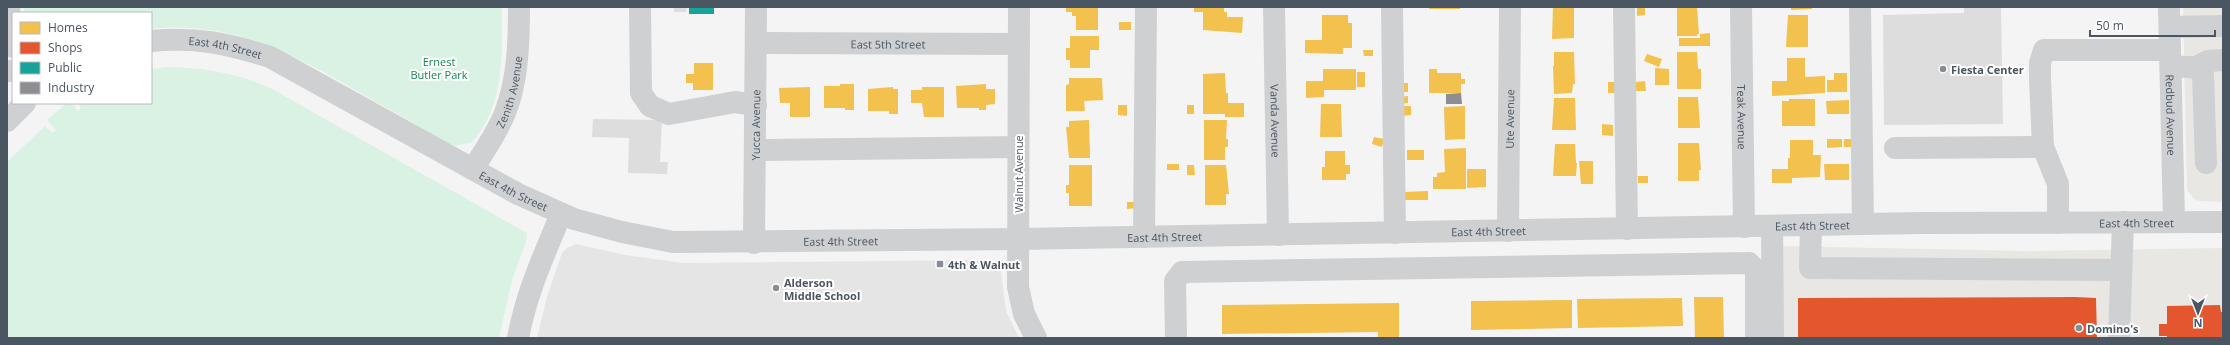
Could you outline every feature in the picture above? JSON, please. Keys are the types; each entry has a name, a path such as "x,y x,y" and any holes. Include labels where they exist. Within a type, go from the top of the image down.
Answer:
{"street":[{"path":"9,7 12,37"},
{"name":"Zenith Avenue","path":"473,169 491,141 505,113 515,78 519,7"},
{"path":"640,7 641,93 650,106 669,114 734,102 756,105"},
{"name":"Yucca Avenue","path":"754,243 756,7"},
{"name":"Walnut Avenue","path":"1019,7 1018,239 1020,299 1027,321 1036,338"},
{"path":"1144,237 1146,7"},
{"name":"Vanda Avenue","path":"1274,7 1278,235"},
{"path":"1392,7 1395,233"},
{"name":"Ute Avenue","path":"1508,231 1510,7"},
{"path":"1624,7 1627,229"},
{"name":"Teak Avenue","path":"1741,7 1744,226"},
{"path":"1860,7 1864,224"},
{"path":"2170,17 2223,26"},
{"name":"Redbud Avenue","path":"2170,17 2174,222"},
{"name":"East 4th Street","path":"152,41 202,40 232,45 270,57 518,194 561,214 622,232 674,242 754,243 1864,224 2223,222"},
{"name":"East 5th Street","path":"756,43 1019,44"},
{"path":"2058,223 2058,184 2043,147 2040,69 2044,50 2170,58 2201,70 2203,75 2215,163 2173,164"},
{"path":"2196,67 2208,61 2223,60"},
{"path":"7,121 24,104"},
{"path":"755,150 1018,147"},
{"path":"1895,148 2043,147"},
{"path":"518,338 524,307 535,274 561,214"},
{"path":"2119,338 2120,270 2123,222"},
{"path":"1810,225 1810,268 2120,270"},
{"path":"1772,226 1773,338"},
{"path":"1434,232 1435,267"},
{"path":"1176,338 1175,281 1182,272 1750,263 1756,270 1756,338"}],"shaded area":[{"path":"2183,7 2223,7 2223,202 2199,201 2194,199 2187,190"},
{"name":"Alderson Middle School","path":"576,244 625,255 683,263 988,260 995,263 1001,271 1006,311 1019,338 537,338 547,297 562,253 567,248"},
{"path":"1779,246 2027,251 2223,248 2223,338 1777,338"}],"green space":[{"name":"Ernest Butler Park","path":"24,7 502,7 502,42 499,78 491,112 483,128 472,142 456,146 435,136 310,65 250,39 219,31 186,28 152,29 152,12 24,12"},
{"path":"169,67 222,72 247,79 272,89 527,233 526,242 512,280 499,338 7,338 7,162 45,126 52,133 56,130 48,122 48,119 66,104 73,104 78,111 81,108 79,104 152,104 152,69"}],"building: Homes":[{"path":"1066,7 1098,7 1098,30 1076,30 1076,16 1072,16 1072,12 1066,12"},
{"path":"1194,7 1224,7 1224,12 1227,12 1227,17 1243,17 1242,33 1203,30 1203,12 1194,12"},
{"path":"1429,7 1460,7 1460,9 1429,9"},
{"path":"1553,7 1574,7 1574,38 1552,39"},
{"path":"1637,7 1645,7 1645,15 1637,16"},
{"path":"1677,7 1697,7 1699,34 1697,34 1697,36 1677,36"},
{"path":"1791,7 1812,7 1812,9 1791,10"},
{"path":"1322,15 1348,15 1348,23 1352,23 1352,48 1343,48 1343,54 1305,53 1305,40 1322,40"},
{"path":"1788,15 1808,15 1808,47 1786,47"},
{"path":"1119,22 1131,22 1131,30 1119,30"},
{"path":"1710,33 1710,46 1679,46 1679,38 1700,38 1700,34"},
{"path":"1070,36 1099,36 1099,50 1090,50 1090,68 1070,68 1070,60 1066,60 1066,48 1070,48"},
{"path":"1363,50 1373,50 1373,56 1364,56"},
{"path":"1554,52 1574,52 1575,84 1573,84 1572,93 1554,94"},
{"path":"1677,52 1697,52 1698,69 1701,69 1701,89 1677,89"},
{"path":"1647,54 1662,59 1659,67 1644,61"},
{"path":"1787,58 1805,58 1805,77 1825,76 1825,93 1772,96 1772,81 1787,81"},
{"path":"694,63 713,63 713,90 693,90 693,83 686,83 686,74 694,74"},
{"path":"1655,68 1669,69 1669,85 1655,85"},
{"path":"1323,69 1356,69 1356,90 1324,90 1324,97 1306,98 1306,81 1323,81"},
{"path":"1429,69 1437,69 1437,73 1461,73 1461,79 1465,79 1465,84 1461,84 1461,93 1429,93"},
{"path":"1357,72 1365,72 1365,87 1357,87"},
{"path":"1225,73 1228,103 1244,103 1244,117 1225,117 1225,114 1203,114 1203,74"},
{"path":"1834,73 1847,73 1847,92 1827,92 1827,80 1834,80"},
{"path":"1069,78 1102,78 1103,100 1084,101 1085,111 1066,111 1066,85 1069,84"},
{"path":"1645,81 1646,91 1636,91 1636,82"},
{"path":"1608,82 1615,82 1615,93 1608,93"},
{"path":"1401,83 1408,83 1408,92 1401,92"},
{"path":"840,84 854,84 854,110 845,110 845,108 824,108 824,86 840,86"},
{"path":"986,84 986,89 995,89 995,104 986,105 986,110 979,110 979,108 957,108 956,86"},
{"path":"810,87 810,117 790,117 790,103 780,103 779,88"},
{"path":"893,87 893,89 898,89 898,114 889,114 889,111 868,111 868,89"},
{"path":"922,87 944,87 944,117 924,117 922,103 911,103 911,90 922,90"},
{"path":"1408,96 1408,103 1401,104 1400,97"},
{"path":"1678,97 1698,97 1700,128 1678,128"},
{"path":"1554,98 1575,98 1576,130 1552,130"},
{"path":"1789,99 1815,99 1815,126 1782,126 1782,101 1789,101"},
{"path":"1849,100 1849,114 1827,114 1826,101"},
{"path":"1321,104 1341,104 1342,137 1320,137"},
{"path":"1118,105 1127,105 1127,116 1118,115"},
{"path":"1187,105 1194,105 1194,114 1187,114"},
{"path":"1401,106 1411,106 1411,115 1401,116"},
{"path":"1465,106 1465,139 1445,140 1444,107"},
{"path":"1089,120 1090,158 1069,158 1066,127 1069,127 1069,121"},
{"path":"1204,120 1227,120 1226,139 1228,139 1228,147 1225,147 1225,160 1204,160"},
{"path":"1602,124 1613,125 1613,136 1602,135"},
{"path":"1374,137 1384,139 1382,147 1372,144"},
{"path":"1827,139 1842,139 1842,147 1827,148"},
{"path":"1844,139 1851,139 1851,147 1844,147"},
{"path":"1790,140 1813,140 1813,155 1821,155 1820,177 1792,178 1792,183 1772,183 1772,169 1788,169 1788,158 1790,158"},
{"path":"1678,143 1699,143 1701,170 1699,170 1699,181 1678,181"},
{"path":"1555,144 1575,144 1577,163 1576,176 1553,176"},
{"path":"1466,148 1466,189 1433,189 1433,177 1437,177 1437,173 1445,172 1444,149"},
{"path":"1407,150 1424,150 1424,160 1407,160"},
{"path":"1325,151 1345,151 1345,165 1350,165 1350,174 1346,174 1346,180 1322,180 1322,167 1325,167"},
{"path":"1579,161 1593,161 1593,184 1581,184"},
{"path":"1167,164 1179,164 1179,170 1167,170"},
{"path":"1824,164 1849,164 1849,180 1825,180"},
{"path":"1069,165 1092,165 1092,206 1069,206 1069,193 1066,193 1066,185 1069,185"},
{"path":"1187,165 1194,165 1195,175 1187,175"},
{"path":"1205,165 1226,165 1229,194 1226,194 1226,205 1205,205"},
{"path":"1467,169 1486,169 1486,187 1467,188"},
{"path":"1638,176 1648,176 1648,183 1638,183"},
{"path":"1428,191 1428,200 1404,200 1404,192"},
{"path":"1127,202 1138,202 1138,208 1127,209"},
{"path":"1694,297 1723,297 1724,338 1695,338"},
{"path":"1682,298 1683,326 1578,328 1577,299"},
{"path":"1572,300 1572,328 1471,330 1471,301"},
{"path":"1399,303 1399,338 1378,338 1378,332 1222,334 1222,305"}],"building: Shops":[{"path":"1798,298 2096,298 2097,338 1798,338"},
{"path":"2220,305 2221,312 2223,312 2223,338 2167,338 2167,336 2159,336 2159,324 2167,324 2167,306"}],"building: Public":[{"path":"689,7 714,7 714,14 689,14"}],"building: Industry":[{"path":"1461,93 1462,104 1446,104 1446,94"}],"building: Other":[{"path":"674,7 687,7 686,12 674,12"},
{"name":"Fiesta Center","path":"1964,7 2001,7 2003,124 1884,125 1883,15 1964,13"},
{"path":"593,119 662,120 660,162 668,162 667,174 628,173 629,138 592,137"}],"place":[{"name":"Fiesta Center","path":"1943,69"},
{"name":"4th & Walnut","path":"940,264"},
{"name":"Alderson Middle School","path":"776,288"},
{"name":"Domino's","path":"2079,328"}]}
